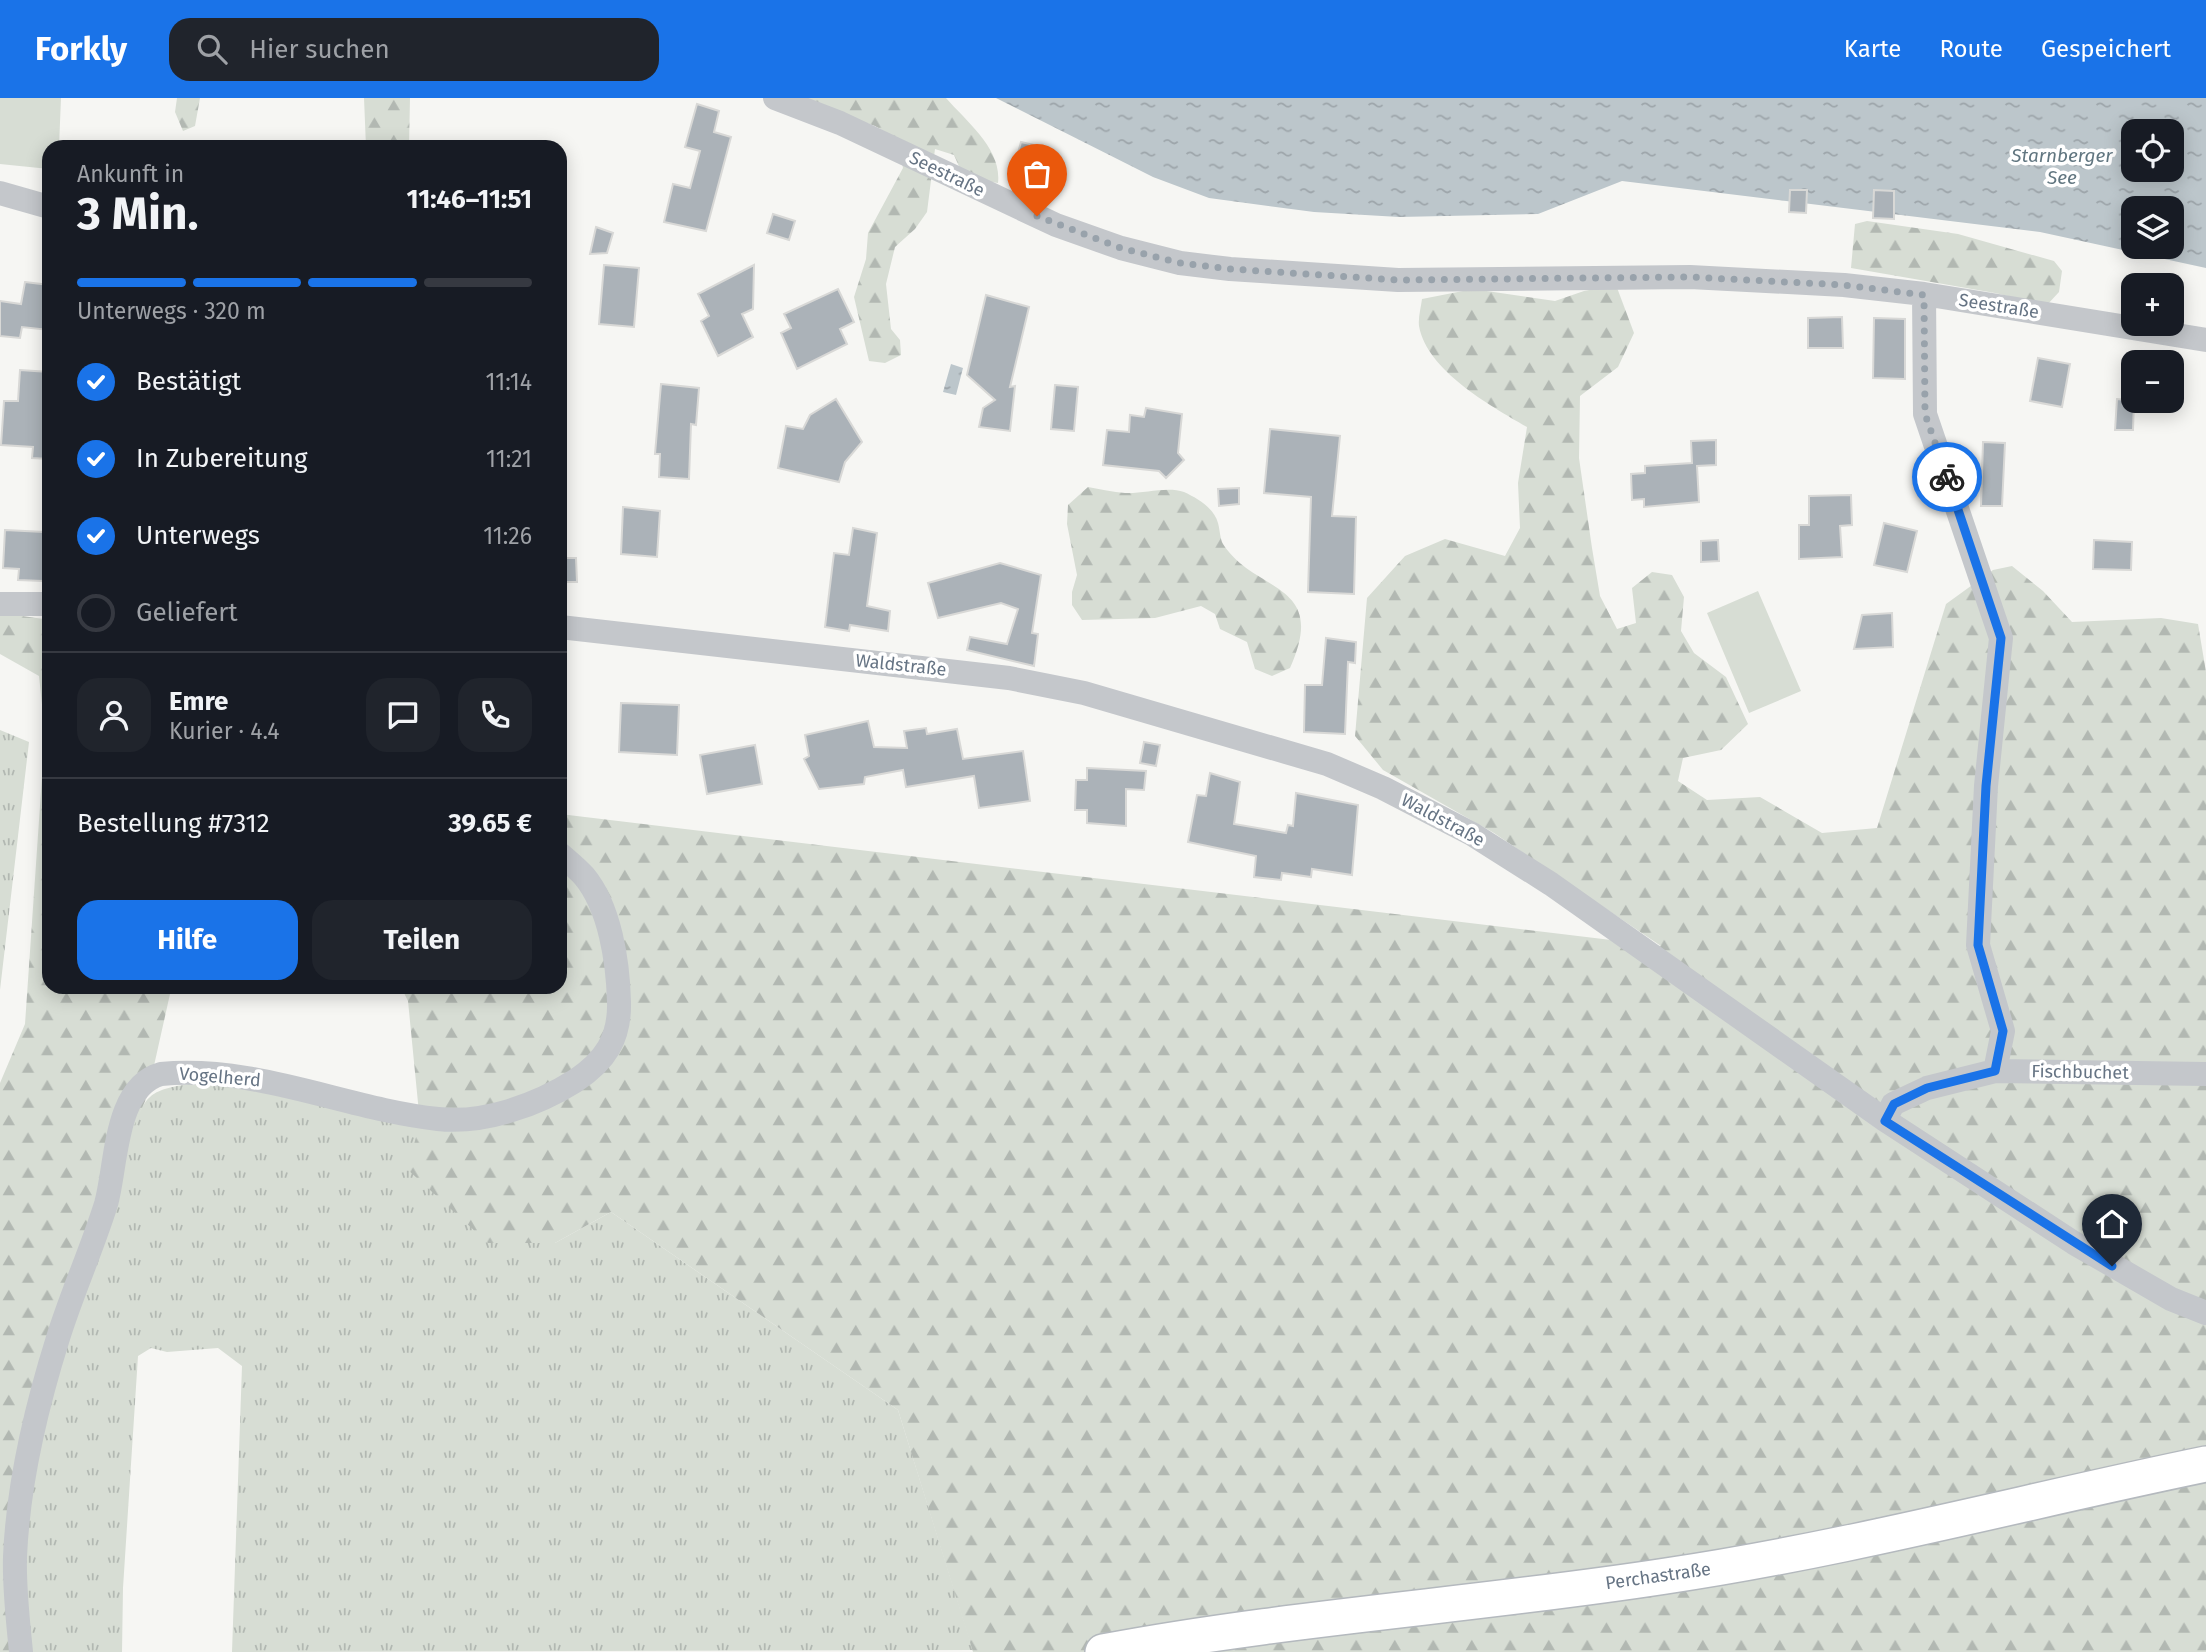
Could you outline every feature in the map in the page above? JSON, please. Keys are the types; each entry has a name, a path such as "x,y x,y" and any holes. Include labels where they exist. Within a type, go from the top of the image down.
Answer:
{"main road":[{"name":"Perchastraße","path":"1102,1652 1254,1628 1664,1577 1794,1555 2022,1502 2206,1464"}],"street":[{"name":"Seestraße","path":"775,98 840,123 1056,225 1121,248 1180,263 1398,280 1690,277 1844,285 1924,295 2206,340"},
{"path":"0,193 42,205"},
{"path":"1924,295 1925,414 2001,638 1986,786 1978,945 2003,1031 1995,1071"},
{"path":"0,604 42,604"},
{"name":"Waldstraße","path":"567,628 1009,678 1084,693 1327,764 1382,788 1472,834 1551,884 1885,1121 2074,1243 2171,1300 2206,1313"},
{"name":"Vogelherd","path":"21,1652 15,1557 36,1419 60,1330 107,1200 120,1129 136,1091 151,1077 161,1074 236,1077 285,1084 440,1119 509,1111 560,1090 593,1069 606,1054 618,1028 619,1003 609,933 597,898 584,876 567,860"},
{"name":"Fischbuchet","path":"1885,1121 1894,1104 1927,1088 1995,1071 2206,1074"}],"green space":[{"path":"0,98 61,98 59,140 42,140 42,168 0,164"},
{"path":"177,98 200,98 195,126 183,131 175,112"},
{"path":"364,98 410,98 409,140 366,140"},
{"path":"794,98 946,98 973,126 995,159 998,183 964,178 954,155 935,149 927,212 915,229 895,247 886,284 891,329 900,340 901,355 885,363 869,361 854,297 866,259 868,233 903,168 897,139 875,126"},
{"path":"1867,221 1958,234 2054,261 2062,271 2059,292 2047,305 1995,293 1851,268 1855,224"},
{"path":"1616,285 1634,333 1618,367 1580,396 1579,458 1600,596 1617,629 1636,623 1632,588 1652,572 1672,575 1684,597 1681,631 1694,653 1726,677 1748,724 1721,750 1683,758 1678,781 1707,800 1760,797 1822,833 1877,828 1946,604 1993,570 2012,566 2043,591 2072,622 2161,618 2198,624 2206,672 2206,1652 973,1652 898,1410 611,1212 555,1243 488,1243 407,1169 420,1123 408,1001 404,994 567,994 567,815 1661,946 1494,833 1383,770 1355,736 1367,598 1405,556 1445,539 1505,556 1520,528 1518,483 1527,427 1462,386 1434,358 1424,342 1419,326 1422,299 1473,289 1555,301 1584,291"},
{"path":"1088,487 1125,493 1177,490 1194,497 1209,508 1218,523 1223,544 1237,560 1283,592 1294,604 1300,619 1300,640 1290,668 1272,676 1255,669 1247,642 1220,629 1215,614 1201,606 1155,618 1082,620 1072,605 1072,592 1077,575 1067,524 1068,505"},
{"path":"1758,591 1801,691 1749,713 1707,613"},
{"path":"0,613 42,619 42,704 39,676 0,654"},
{"path":"0,730 29,742 0,990"},
{"path":"42,777 42,994 170,994 147,1097 128,1139 39,1424 19,1566 27,1652 0,1652 0,1083 25,1024"},
{"path":"195,1083 275,1090 414,1123 555,1243 611,1212 898,1410 973,1650 232,1652 242,1366 218,1348 167,1352 151,1348 138,1356 123,1588 122,1652 27,1652 19,1566 39,1424 128,1139 140,1112 157,1092"}],"water":[{"name":"Starnberger See","path":"996,98 2206,98 2206,268 2164,259 2184,259 2184,196 2121,196 2121,250 2040,232 1622,181 1538,214 1399,217 1314,212 1209,198 1153,177"},
{"path":"951,364 963,368 956,395 943,392"}],"building":[{"path":"697,104 719,111 714,132 731,137 706,231 664,222 673,184 690,188 700,151 685,147"},
{"path":"1021,142 1038,146 1028,183 1011,178"},
{"path":"1790,190 1807,190 1806,213 1789,212"},
{"path":"1874,190 1894,191 1894,219 1873,218"},
{"path":"773,214 795,221 789,240 767,233"},
{"path":"596,227 613,233 607,253 590,254"},
{"path":"604,265 639,268 634,327 599,324"},
{"path":"754,265 753,309 742,314 753,337 718,356 701,321 709,316 698,294"},
{"path":"25,282 42,284 42,329 22,327 20,338 0,336 0,301 21,304"},
{"path":"838,289 854,322 840,329 847,344 797,369 781,333 791,328 784,314"},
{"path":"986,295 1029,307 1010,387 1015,386 1010,431 979,427 983,408 995,400 967,375"},
{"path":"1842,317 1843,348 1808,348 1808,318"},
{"path":"1874,318 1905,319 1905,379 1873,378"},
{"path":"2038,358 2070,364 2062,407 2030,401"},
{"path":"20,370 42,372 42,459 32,458 33,447 1,445 4,401 18,401"},
{"path":"661,384 699,388 696,425 691,424 689,479 659,477 660,454 655,454"},
{"path":"1055,385 1078,387 1074,431 1051,429"},
{"path":"836,399 862,442 845,462 839,482 778,468 786,426 803,429 810,415"},
{"path":"2117,399 2121,399 2121,413 2134,413 2133,430 2115,430"},
{"path":"1146,408 1182,414 1178,453 1184,460 1166,478 1159,471 1103,465 1107,430 1129,432 1130,415 1144,417"},
{"path":"1270,429 1340,436 1332,516 1356,517 1354,594 1308,592 1311,497 1264,493"},
{"path":"1716,440 1716,465 1697,466 1699,502 1644,507 1644,499 1632,500 1631,474 1645,473 1645,466 1692,463 1691,441"},
{"path":"1983,442 2005,443 2002,506 1981,506"},
{"path":"1239,488 1239,504 1219,506 1218,489"},
{"path":"1851,495 1852,525 1840,526 1842,557 1799,559 1799,525 1809,525 1809,496"},
{"path":"623,507 660,511 657,557 621,554"},
{"path":"1884,523 1917,531 1907,572 1874,565"},
{"path":"853,528 877,533 867,606 890,611 888,631 850,625 849,631 825,627 834,553 849,555"},
{"path":"5,530 42,532 42,581 18,580 19,569 3,568"},
{"path":"1718,540 1719,561 1701,562 1701,541"},
{"path":"2094,540 2132,542 2131,570 2093,569"},
{"path":"567,558 576,558 577,582 567,582"},
{"path":"1000,563 1041,575 1032,633 1038,634 1034,666 967,650 970,637 1007,644 1018,609 1001,603 938,618 928,583"},
{"path":"1892,613 1893,647 1854,649 1862,615"},
{"path":"1326,638 1356,642 1355,663 1348,662 1345,734 1304,732 1305,685 1322,685"},
{"path":"621,703 679,705 677,755 619,752"},
{"path":"868,721 874,747 907,748 904,731 926,728 927,734 957,729 963,759 1023,751 1030,801 979,808 974,776 906,787 903,770 865,777 864,784 819,789 804,759 809,756 805,735"},
{"path":"1144,742 1160,745 1156,766 1140,763"},
{"path":"755,745 762,784 707,794 700,755"},
{"path":"1087,768 1146,771 1144,790 1126,789 1126,826 1087,823 1087,810 1075,810 1076,780 1087,780"},
{"path":"1210,773 1240,782 1234,824 1286,833 1288,825 1293,826 1296,793 1358,805 1352,875 1312,869 1311,877 1282,873 1281,880 1254,877 1256,856 1188,842 1197,795 1206,796"}],"way so far":[{"path":"1037,216 1121,248 1180,263 1230,269 1398,280 1690,277 1844,285 1924,295 1925,414 1947,477"}],"route":[{"path":"1947,477 2001,638 1986,786 1978,945 2003,1031 1995,1071 1927,1088 1894,1104 1885,1121 2112,1266"}]}
